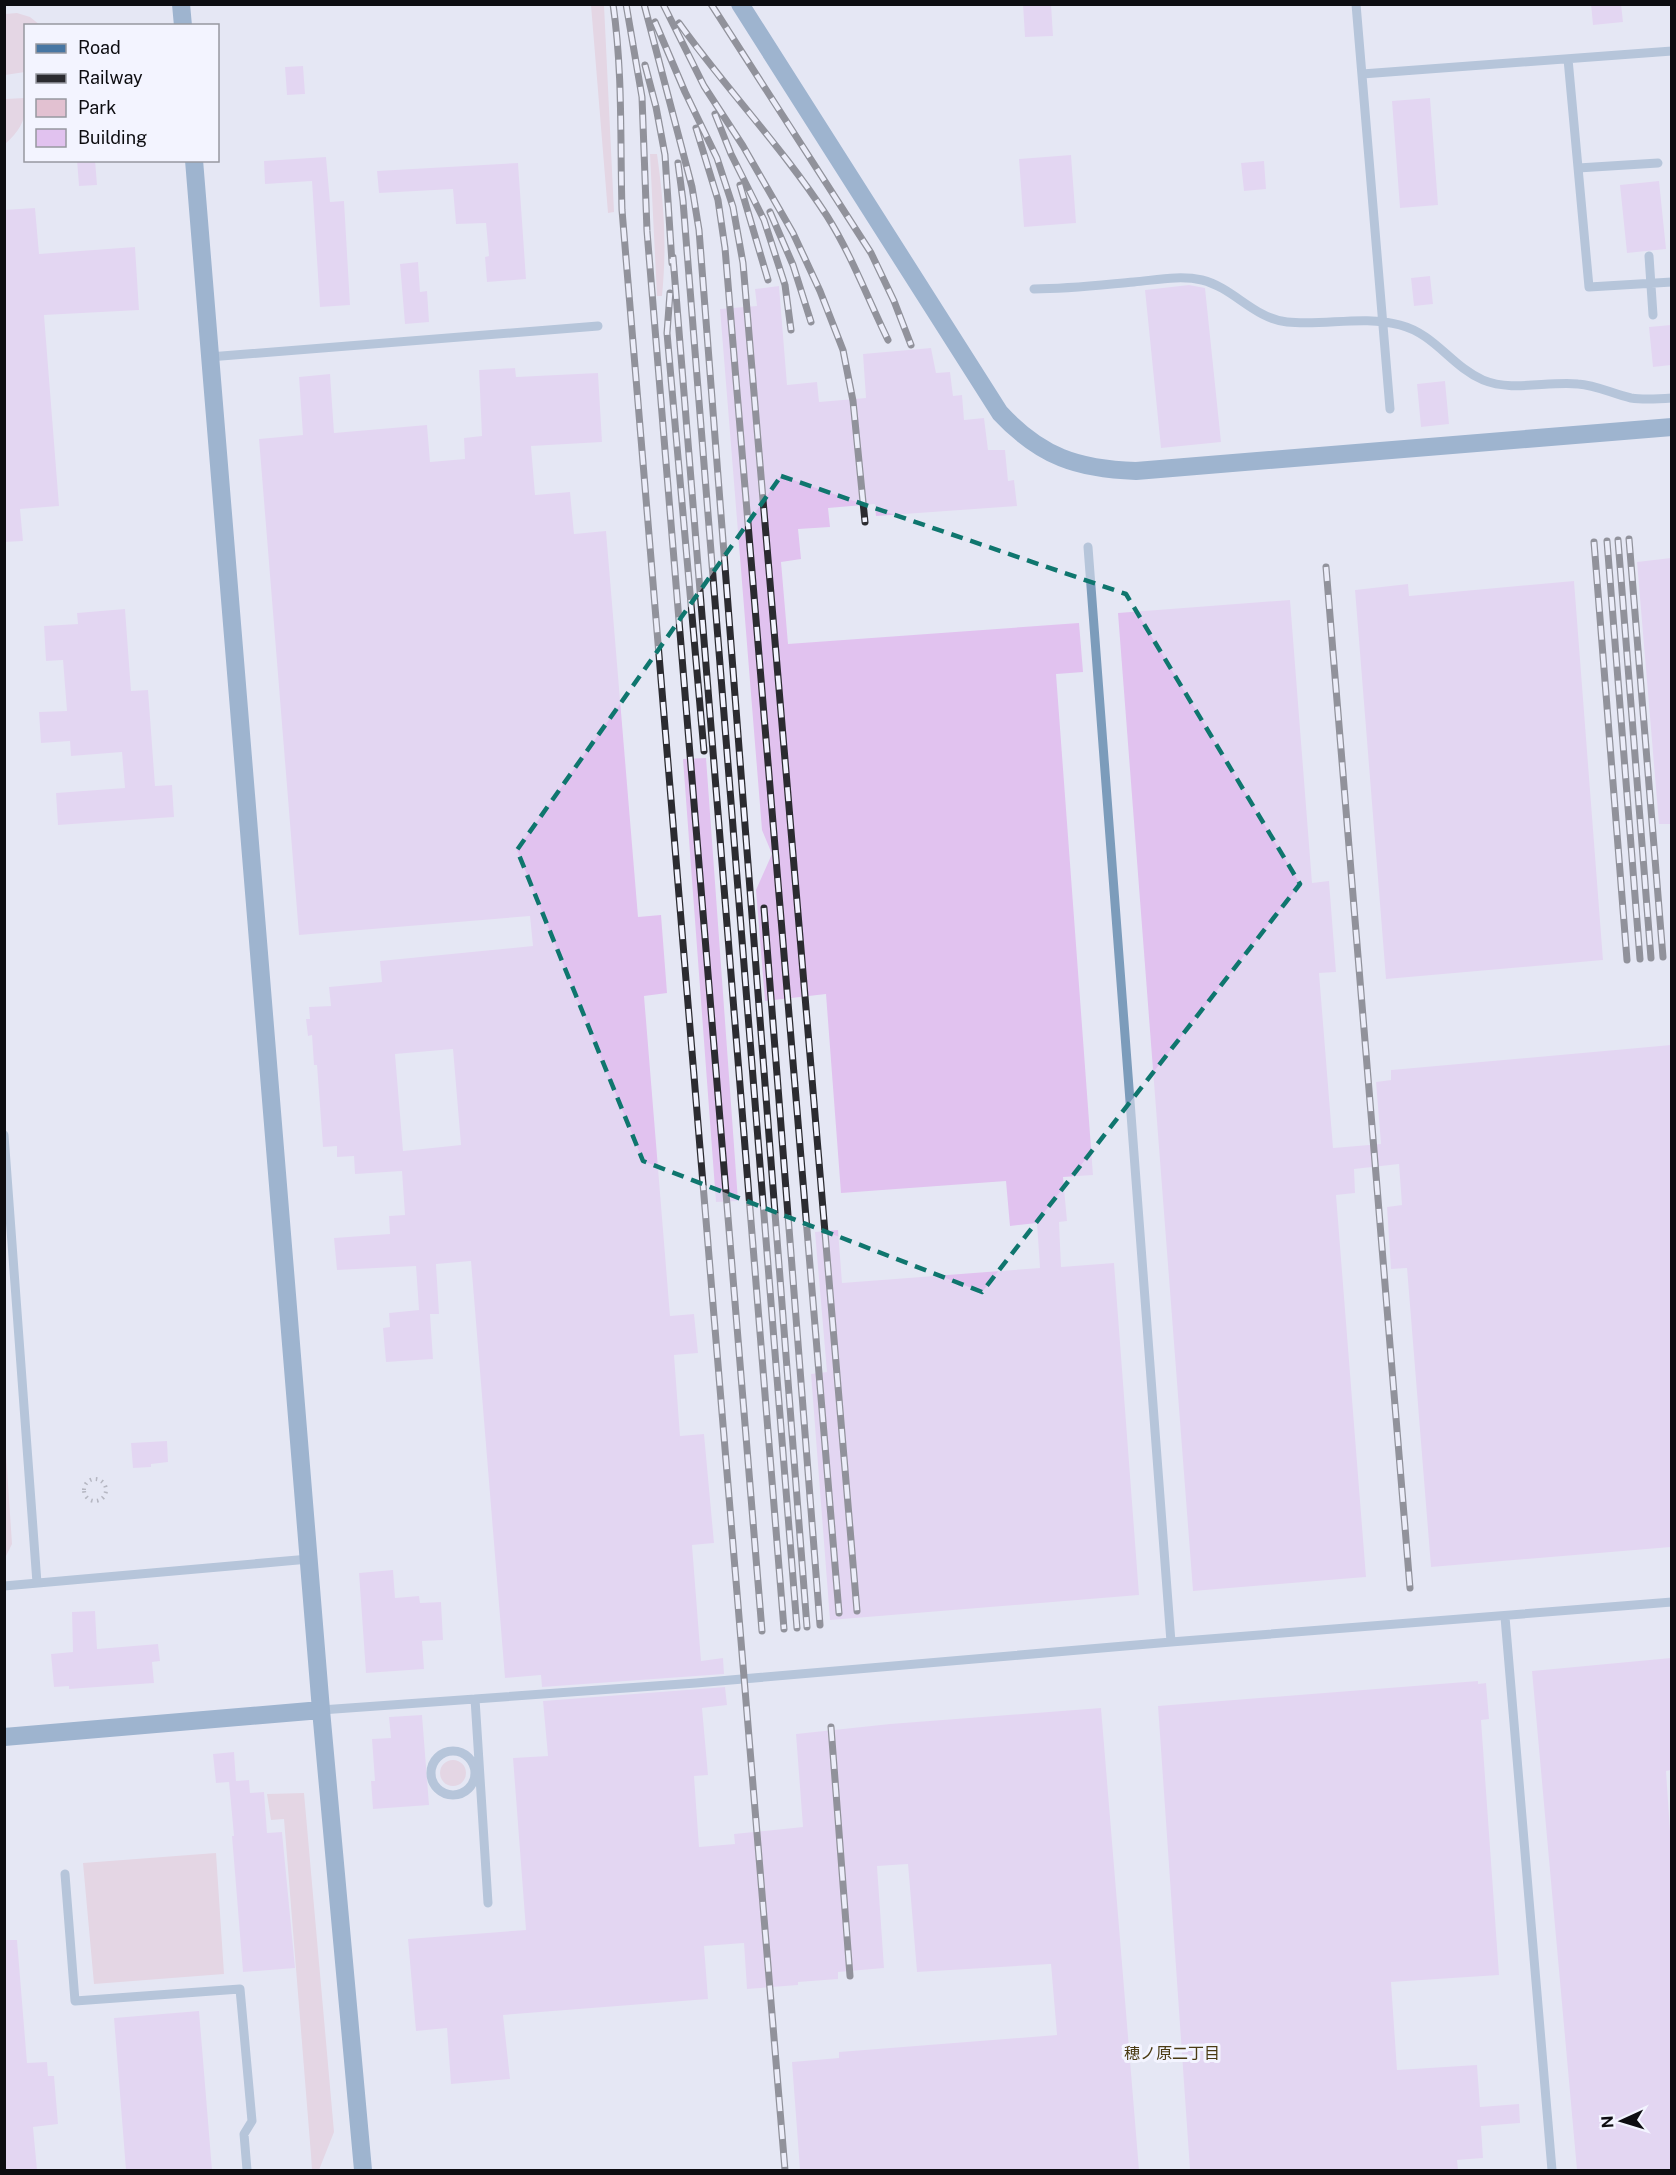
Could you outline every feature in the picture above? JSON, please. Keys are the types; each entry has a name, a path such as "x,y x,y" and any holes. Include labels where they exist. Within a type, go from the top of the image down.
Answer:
{"street":[{"path":"181,4 183,24"},
{"path":"740,4 1000,413 1016,430 1055,456 1097,469 1136,471 1671,427"},
{"path":"194,162 321,1710 363,2170"},
{"path":"4,1737 321,1710"}],"lane":[{"path":"1356,4 1390,409"},
{"path":"1362,75 1671,51"},
{"path":"1568,58 1589,287 1671,282"},
{"path":"1578,168 1658,163"},
{"path":"1649,256 1653,315"},
{"path":"1034,289 1066,289 1171,278 1203,280 1218,286 1271,319 1288,322 1382,320 1404,326 1437,344 1459,366 1485,381 1519,385 1579,384 1630,398 1654,400 1671,398"},
{"path":"209,357 598,326"},
{"path":"1088,547 1171,1642"},
{"path":"4,1135 37,1583"},
{"path":"4,1586 309,1559"},
{"path":"321,1710 696,1683 1671,1602"},
{"path":"1505,1617 1552,2170"},
{"path":"475,1699 488,1904"},
{"path":"452,1751 464,1754 478,1772 467,1792 453,1796 446,1795 435,1786 431,1774 435,1761 452,1751"},
{"path":"65,1874 75,2001 240,1989 252,2121 244,2134 247,2170"}],"path":[{"path":"93,1479 101,1482 105,1489 102,1498 94,1502 86,1498 84,1492 88,1482 93,1479"}],"highlighted area":[{"path":"781,476 1126,594 1300,884 982,1292 643,1161 517,850"}],"green space":[{"path":"591,5 604,5 614,212 608,213"},
{"path":"17,13 30,17 39,24 24,24 24,72 5,75 5,14"},
{"path":"24,98 22,123 5,144 5,99"},
{"path":"650,154 657,154 663,207 662,296 657,296"},
{"path":"5,1439 12,1544 4,1558"},
{"path":"453,1760 462,1764 466,1773 462,1782 453,1786 444,1782 440,1773 444,1764"},
{"path":"304,1793 334,2132 319,2170 312,2170 284,1819 271,1820 267,1794"},
{"path":"216,1853 224,1974 94,1984 83,1863"}],"building":[{"path":"1023,4 1051,4 1053,36 1025,37"},
{"path":"1591,4 1621,4 1623,22 1593,25"},
{"path":"303,66 305,94 287,95 285,67"},
{"path":"1430,98 1438,205 1400,208 1392,101"},
{"path":"1071,155 1076,223 1024,227 1019,159"},
{"path":"326,157 330,202 344,201 350,305 320,307 312,181 265,184 264,161"},
{"path":"1264,161 1266,189 1244,191 1241,163"},
{"path":"77,162 95,162 97,185 79,186"},
{"path":"518,163 526,279 487,282 485,257 489,256 486,223 456,224 453,189 379,193 377,171"},
{"path":"1659,181 1666,249 1627,253 1620,185"},
{"path":"35,208 39,254 135,247 139,310 44,315 59,506 20,509 23,541 4,542 4,210"},
{"path":"418,262 420,292 427,291 429,322 405,324 400,264"},
{"path":"1430,276 1433,304 1414,306 1411,278"},
{"path":"1189,285 1205,288 1221,442 1161,448 1145,290"},
{"path":"779,286 787,385 817,382 819,402 866,398 863,354 931,348 936,373 950,372 953,396 962,395 964,420 984,418 988,450 1005,450 1008,481 1014,480 1017,506 876,516 875,504 828,508 830,527 798,529 801,559 781,562 788,644 1079,623 1083,672 1056,674 1093,1175 1063,1177 1067,1221 1059,1222 1061,1267 1114,1263 1139,1595 830,1620 811,1374 827,1372 815,1232 838,1230 842,1283 1040,1268 1037,1223 1010,1226 1006,1181 841,1193 826,994 765,1001 756,890 772,854 762,830 720,309 757,306 755,289"},
{"path":"1671,325 1671,365 1653,367 1649,327"},
{"path":"515,368 516,377 598,373 602,442 531,446 535,495 570,492 574,534 606,531 638,917 661,915 667,993 644,996 670,1316 694,1314 698,1353 674,1355 680,1436 704,1434 714,1543 692,1545 701,1661 723,1658 724,1674 542,1687 541,1675 505,1678 471,1261 436,1264 439,1314 430,1314 433,1359 386,1362 383,1328 390,1327 389,1313 419,1310 416,1266 337,1270 334,1238 390,1234 389,1216 405,1215 402,1171 355,1174 354,1156 337,1157 337,1146 323,1147 317,1065 314,1065 312,1035 308,1036 306,1019 310,1019 309,1007 331,1006 329,987 382,982 380,961 533,946 530,916 299,935 259,439 303,435 299,377 330,374 334,433 427,425 430,462 465,459 464,438 482,436 479,370","holes":["453,1049 461,1145 403,1151 395,1054"]},
{"path":"1445,381 1449,424 1421,427 1417,384"},
{"path":"1671,558 1671,824 1659,824 1637,562"},
{"path":"1574,581 1603,960 1386,979 1355,590 1408,584 1409,596"},
{"path":"1290,600 1312,883 1329,881 1336,972 1319,973 1333,1148 1381,1144 1376,1082 1391,1080 1391,1070 1671,1045 1671,1547 1431,1567 1407,1268 1391,1269 1387,1207 1402,1205 1399,1164 1354,1169 1355,1193 1336,1195 1366,1577 1193,1591 1118,613"},
{"path":"125,609 131,691 148,690 155,786 172,785 174,817 58,825 56,793 125,788 122,752 71,756 70,741 41,743 39,712 67,711 63,660 46,661 44,626 78,624 77,613"},
{"path":"706,758 738,1201 716,1202 683,759"},
{"path":"167,1441 168,1462 151,1464 151,1467 133,1468 131,1443"},
{"path":"393,1570 395,1598 419,1596 420,1603 441,1602 443,1640 422,1641 424,1669 366,1673 359,1573"},
{"path":"95,1611 97,1649 158,1644 160,1661 152,1662 154,1683 69,1689 69,1686 54,1687 51,1654 73,1652 72,1612"},
{"path":"1671,1658 1671,1770 1666,1771 1671,1846 1671,2170 1577,2170 1532,1671"},
{"path":"1478,1681 1478,1684 1486,1683 1489,1719 1481,1720 1499,1975 1391,1982 1397,2070 1477,2065 1480,2107 1519,2104 1520,2123 1481,2126 1483,2158 1457,2160 1458,2170 1190,2170 1158,1706"},
{"path":"725,1687 727,1705 702,1708 708,1775 694,1776 699,1847 735,1844 734,1834 803,1827 796,1734 890,1724 1101,1708 1139,2170 800,2170 792,2062 839,2058 839,2052 1057,2035 1051,1964 917,1972 908,1864 877,1866 884,1968 838,1972 838,1979 747,1989 744,1943 704,1946 708,1999 503,2015 510,2079 451,2084 447,2028 416,2031 408,1939 526,1930 513,1758 548,1756 543,1701"},
{"path":"422,1715 429,1805 373,1809 371,1781 375,1781 372,1739 391,1738 389,1717"},
{"path":"234,1752 236,1781 249,1780 250,1793 264,1792 267,1833 282,1832 295,1968 243,1972 229,1782 216,1783 213,1754"},
{"path":"4,1940 17,1940 27,2063 47,2062 48,2076 54,2076 58,2124 33,2127 37,2170 4,2170"},
{"path":"199,2011 212,2170 126,2170 114,2018"}],"railway":[{"path":"613,4 620,81 622,210 785,2170"},
{"path":"626,4 642,97 647,231 762,1631"},
{"path":"644,4 692,187 699,230 807,1627"},
{"path":"663,4 704,86 743,146 793,233 820,291 843,350 853,401 865,522"},
{"path":"711,4 871,253 894,301 911,345"},
{"path":"655,22 717,158 733,207 743,263 857,1611"},
{"path":"679,23 792,166 827,216 852,261 888,340"},
{"path":"645,65 665,155 672,263"},
{"path":"715,114 731,154 764,220 785,285 791,330"},
{"path":"696,128 718,200 725,248 839,1613"},
{"path":"678,163 683,201 797,1628"},
{"path":"740,185 768,280"},
{"path":"770,212 793,265 811,322"},
{"path":"673,257 784,1629"},
{"path":"670,293 667,333 704,751"},
{"path":"1629,539 1663,957"},
{"path":"1618,540 1651,958"},
{"path":"1607,541 1640,959"},
{"path":"1594,542 1627,960"},
{"path":"1326,567 1410,1588"},
{"path":"764,908 820,1625"},
{"path":"831,1727 850,1976"}],"district":[{"name":"穂ノ原二丁目","path":"1172,2053"}]}
